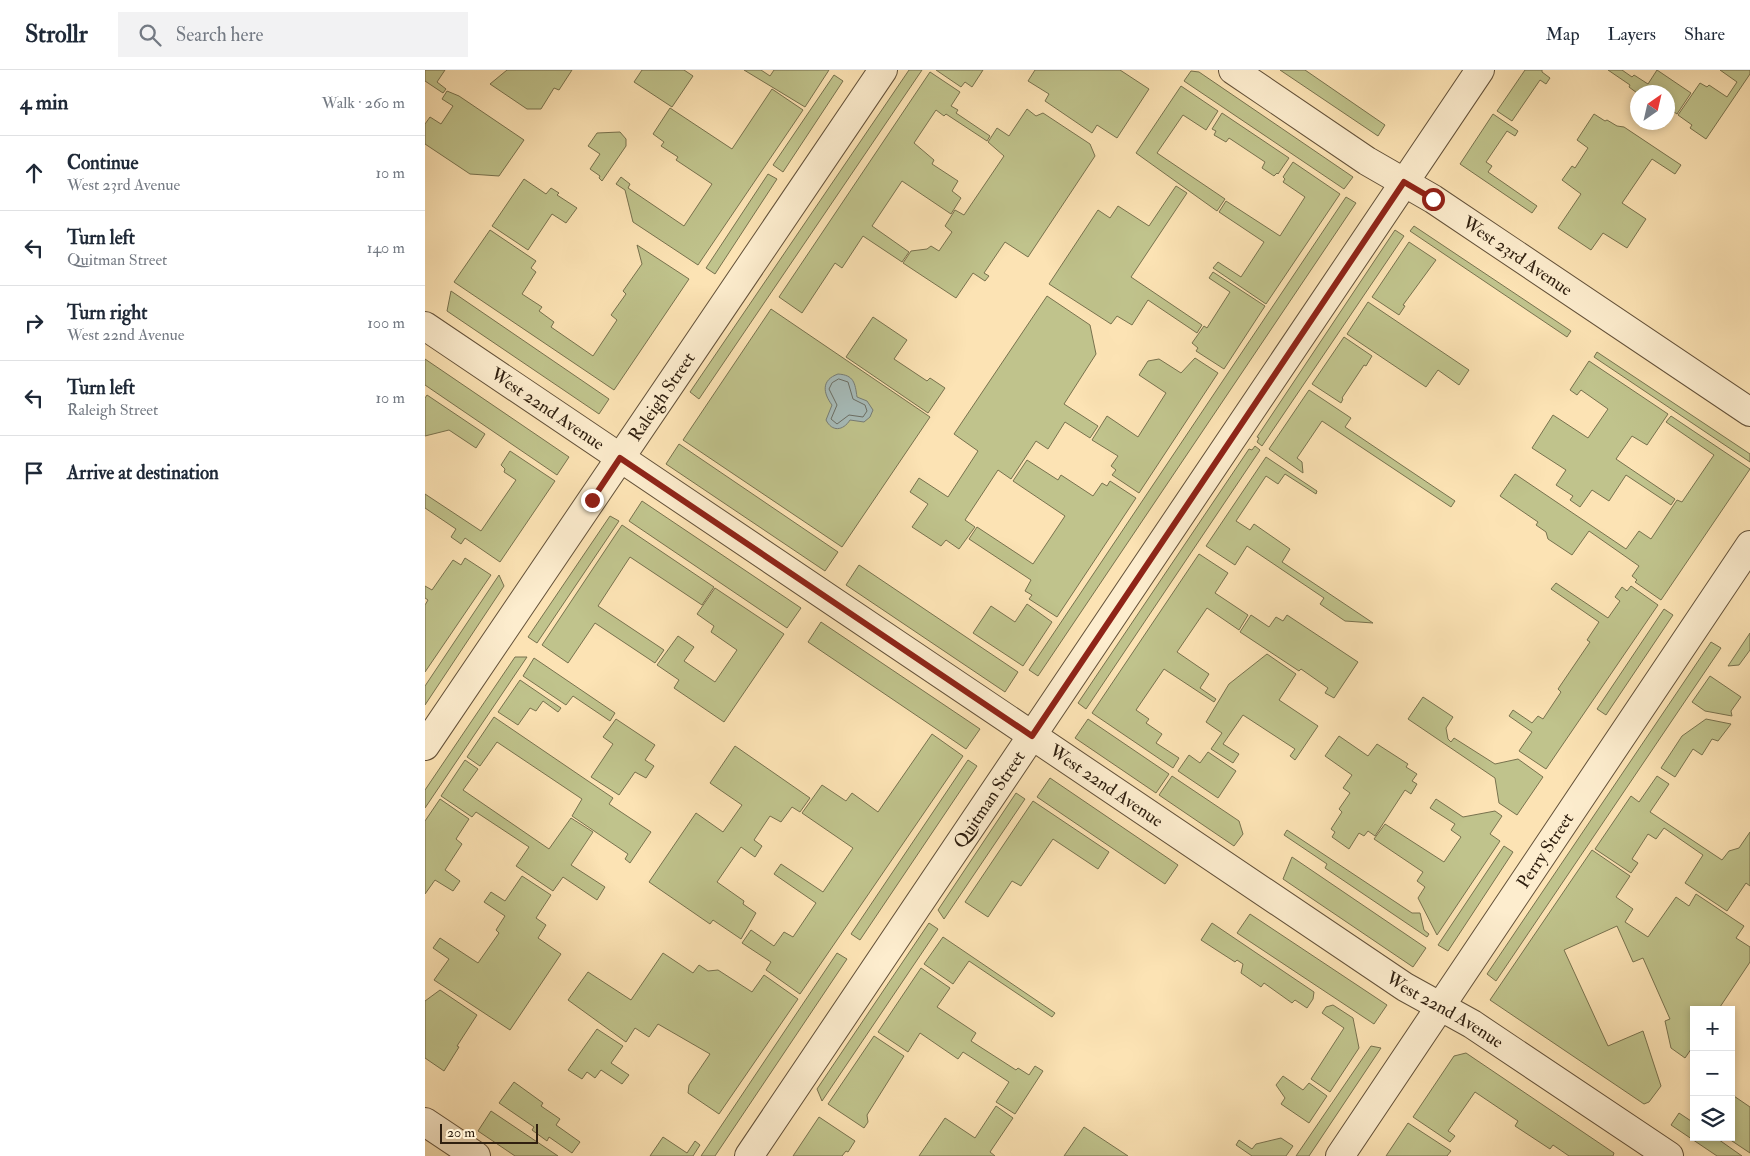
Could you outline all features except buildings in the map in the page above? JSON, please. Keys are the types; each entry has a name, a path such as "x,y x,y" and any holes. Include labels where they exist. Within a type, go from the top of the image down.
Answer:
{"street":[{"name":"Raleigh Street","path":"425,746 883,70"},
{"name":"West 23rd Avenue","path":"1233,70 1367,161 1433,199 1750,412"},
{"name":"Quitman Street","path":"749,1156 1480,70"},
{"name":"West 22nd Avenue","path":"425,326 1405,988 1472,1024 1669,1156"},
{"name":"Perry Street","path":"1340,1156 1750,545"},
{"path":"425,1122 476,1156"}],"green space":[{"path":"425,70 445,70 437,82 446,89 443,93 425,81"},
{"path":"507,70 572,70 559,90 554,88 541,109 527,109 490,84"},
{"path":"642,70 684,70 693,76 672,107 634,82"},
{"path":"744,70 761,70 770,76 774,70 829,70 805,107"},
{"path":"909,70 922,70 699,399 690,392"},
{"path":"936,70 983,70 972,87 965,82 961,87"},
{"path":"1035,70 1120,70 1149,89 1117,138 1097,125 1092,133 1045,101 1049,94 1028,81"},
{"path":"1280,70 1305,70 1385,125 1378,136"},
{"path":"1525,70 1542,70 1550,78 1546,84 1540,80 1512,121 1497,111"},
{"path":"1608,70 1622,70 1648,84 1657,70 1691,93 1677,114 1675,113 1675,85 1630,85"},
{"path":"1720,70 1750,70 1750,74 1706,139 1690,128 1692,125 1678,115 1700,83 1707,87 1709,85 1727,97 1737,82"},
{"path":"1191,71 1199,72 1353,177 1344,189 1184,81"},
{"path":"930,72 960,92 951,106 958,110 956,113 990,136 987,141 946,114 944,116 936,110 914,143 934,160 932,164 958,181 952,191 961,198 951,214 902,181 872,226 909,252 902,262 863,236 842,268 835,263 802,313 779,297"},
{"path":"834,75 843,81 783,172 773,165"},
{"path":"1181,86 1218,111 1206,130 1183,115 1157,153 1225,199 1217,211 1136,153"},
{"path":"772,89 803,110 698,265 633,222 625,190 616,184 621,177 630,184 628,188 684,226 712,184 676,160 678,157 661,146 664,142 653,134 670,108 732,149"},
{"path":"447,91 459,96 524,140 499,176 470,174 425,144 425,124 430,117 441,124 453,106 442,99"},
{"path":"1027,109 1036,116 1043,113 1090,144 1095,156 1028,257 1005,242 984,273 989,276 985,281 973,273 956,298 903,263 911,251 927,249 931,246 939,251 952,232 945,226 955,210 964,215 1004,156 988,142 997,128 1009,136"},
{"path":"1222,113 1289,158 1278,174 1274,176 1262,168 1265,162 1229,138 1226,142 1214,135 1216,131 1212,129"},
{"path":"1493,114 1518,131 1515,136 1507,131 1486,162 1492,166 1488,172 1537,206 1532,213 1460,164"},
{"path":"1594,114 1605,121 1607,120 1617,126 1624,127 1681,165 1675,174 1652,159 1622,203 1646,219 1627,248 1603,233 1591,250 1558,228 1581,194 1562,180 1572,166 1575,168 1588,148 1577,140"},
{"path":"620,132 626,139 626,146 602,181 599,178 600,176 590,169 600,154 588,146 597,133"},
{"path":"1293,162 1340,194 1266,304 1213,268 1218,262 1241,277 1264,242 1219,212 1226,201 1280,236 1305,197 1283,182 1285,179 1283,177"},
{"path":"768,174 777,179 715,274 706,268"},
{"path":"524,179 546,194 551,188 559,193 557,195 577,208 566,223 552,214 528,250 492,226"},
{"path":"1176,186 1187,193 1131,277 1202,325 1197,333 1148,300 1132,325 1117,316 1111,324 1049,284 1098,210 1110,218 1118,206 1149,226"},
{"path":"1346,197 1356,203 1038,676 1029,670"},
{"path":"1414,226 1571,331 1567,337 1410,231"},
{"path":"490,230 536,261 531,268 536,272 522,294 542,307 539,311 554,322 551,327 593,356 617,320 611,315 626,294 623,291 642,264 637,245 689,279 614,390 454,282"},
{"path":"1395,230 1404,236 1262,446 1257,442 1259,438 1257,437"},
{"path":"1409,242 1436,260 1403,305 1405,306 1399,315 1372,297"},
{"path":"1213,272 1265,306 1224,369 1196,351 1198,348 1192,343 1204,326 1207,328 1230,292 1209,278"},
{"path":"451,291 609,399 599,414 447,311"},
{"path":"1047,296 1090,325 1096,354 1064,404 1098,426 1090,438 1065,422 1048,449 1036,441 1011,479 998,470 965,520 975,527 959,549 946,540 941,546 912,527 928,504 910,492 919,478 948,497 978,451 954,434"},
{"path":"1368,302 1469,370 1459,385 1438,370 1426,387 1347,334"},
{"path":"771,309 930,417 842,547 683,440"},
{"path":"873,317 907,340 894,359 927,381 930,378 945,388 928,413 846,357"},
{"path":"1344,337 1372,356 1342,398 1341,403 1312,384"},
{"path":"1597,352 1750,454 1750,462 1594,357"},
{"path":"1195,358 1218,373 1139,493 1112,475 1116,470 1111,466 1118,456 1092,440 1107,416 1138,437 1166,393 1139,375 1148,361 1159,359 1181,373"},
{"path":"425,359 569,457 557,475 425,385"},
{"path":"1589,361 1668,414 1647,445 1632,436 1616,459 1675,499 1671,505 1626,475 1609,501 1592,490 1580,507 1570,500 1573,496 1556,485 1566,470 1532,448 1553,415 1588,438 1608,409 1581,390 1577,395 1570,390"},
{"path":"1309,390 1351,418 1345,427 1455,501 1451,507 1322,421 1297,458 1302,462 1303,473 1269,449"},
{"path":"427,395 485,434 476,448 449,430 425,436 425,398"},
{"path":"1671,416 1750,469 1661,600 1635,582 1637,580 1632,576 1639,566 1589,531 1572,555 1548,539 1546,532 1536,525 1538,522 1500,496 1515,474 1626,549 1639,531 1651,539 1677,500 1682,502 1714,455 1666,422"},
{"path":"679,444 838,552 825,571 666,464"},
{"path":"1255,446 1260,450 1086,709 1078,703 1249,449 1252,450"},
{"path":"510,451 555,481 500,562 465,538 461,544 451,537 456,529 425,508 425,494 481,531 516,480 504,472 505,469 501,465"},
{"path":"1266,457 1317,491 1316,494 1285,474 1278,484 1266,476 1236,521 1250,530 1254,524 1290,549 1282,562 1373,623 1345,621 1320,604 1324,598 1247,546 1235,565 1206,546"},
{"path":"1027,460 1058,480 1061,475 1093,496 1102,483 1107,486 1110,481 1136,498 1057,617 1029,599 1032,595 1025,591 1031,580 969,539 977,527 1033,564 1065,516 1013,481"},
{"path":"642,501 801,608 787,628 629,521"},
{"path":"610,516 619,521 537,643 528,637"},
{"path":"622,525 714,587 702,605 630,557 598,606 664,650 655,663 595,623 568,663 542,645"},
{"path":"1199,554 1228,573 1215,593 1248,615 1239,630 1207,608 1177,652 1209,674 1200,688 1216,699 1214,702 1164,669 1136,710 1149,719 1146,723 1162,734 1156,743 1179,758 1173,768 1092,713"},
{"path":"465,558 491,575 425,672 425,605 428,600 425,598 425,586 432,590 453,560 461,565"},
{"path":"859,565 1018,672 1005,692 846,585"},
{"path":"499,575 504,586 425,705 425,686"},
{"path":"1556,583 1608,618 1620,601 1615,597 1622,587 1627,591 1631,586 1658,605 1546,769 1519,751 1532,732 1509,716 1513,710 1532,723 1538,716 1543,719 1561,692 1558,689 1590,642 1587,640 1599,622 1551,589"},
{"path":"715,588 784,634 724,722 674,688 679,680 657,665 678,636 694,647 684,661 715,682 737,650 711,632 714,626 697,614"},
{"path":"1027,604 1052,622 1023,666 973,633 991,606 1015,622"},
{"path":"1664,609 1673,615 1606,715 1597,709"},
{"path":"1251,615 1269,627 1276,617 1283,621 1287,615 1358,662 1334,698 1325,693 1328,688 1301,669 1299,671 1240,632"},
{"path":"821,622 980,729 966,749 808,642"},
{"path":"1750,633 1750,650 1739,665 1728,666"},
{"path":"1711,642 1721,648 1496,981 1487,974"},
{"path":"1267,654 1296,674 1279,700 1318,726 1295,760 1290,756 1295,749 1243,715 1223,744 1239,754 1233,763 1211,749 1222,733 1206,722 1229,684"},
{"path":"515,657 527,657 425,808 425,790"},
{"path":"534,658 615,713 610,721 573,696 566,705 523,676"},
{"path":"1710,676 1741,697 1731,711 1732,716 1705,711 1692,702"},
{"path":"520,680 561,708 558,712 543,701 536,711 530,708 518,725 498,712"},
{"path":"1423,697 1453,717 1446,728 1448,739 1451,742 1454,738 1495,764 1518,759 1543,777 1517,815 1499,803 1495,778 1408,719"},
{"path":"494,717 613,798 609,804 651,832 630,863 625,859 628,854 572,816 582,799 497,742 480,766 467,757"},
{"path":"616,719 655,745 645,760 654,766 646,778 635,772 619,795 591,777 613,744 603,737"},
{"path":"1088,719 1169,774 1156,793 1075,738"},
{"path":"1706,719 1731,724 1718,741 1712,739 1702,755 1693,749 1675,777 1661,768 1682,736"},
{"path":"932,734 963,756 800,994 766,970 771,962 742,943 751,930 774,946 784,932 793,937 816,903 774,874 781,864 823,892 853,848 802,813 822,785 846,801 852,793 878,812"},
{"path":"1339,736 1368,756 1377,744 1408,764 1406,767 1417,774 1412,781 1417,784 1411,794 1405,790 1375,836 1368,831 1364,836 1359,833 1349,849 1332,837 1335,832 1331,829 1342,812 1339,809 1350,793 1343,788 1352,775 1325,756"},
{"path":"735,746 810,798 800,812 792,807 781,822 770,816 754,840 762,846 755,857 741,847 717,882 744,901 743,904 756,913 741,939 713,920 710,924 649,882 696,813 723,832 742,805 710,783"},
{"path":"1208,752 1236,771 1218,798 1178,771 1189,755 1200,763"},
{"path":"465,760 478,769 463,790 549,849 571,818 593,832 571,865 605,887 597,900 563,877 553,891 516,866 529,847 476,812 472,817 441,796"},
{"path":"968,760 977,766 860,940 851,934"},
{"path":"1172,776 1239,821 1243,834 1234,846 1159,795"},
{"path":"1657,776 1669,784 1650,812 1722,860 1729,851 1739,848 1750,832 1750,886 1746,883 1727,911 1685,883 1703,855 1664,828 1656,839 1648,834 1632,859 1638,863 1631,873 1595,849 1631,796 1639,802"},
{"path":"1050,778 1178,865 1165,884 1037,797"},
{"path":"1016,793 1025,799 944,919 938,910"},
{"path":"440,799 469,819 456,839 462,844 445,870 460,881 453,891 435,880 425,894 425,821"},
{"path":"1436,799 1463,817 1495,811 1502,816 1490,834 1500,841 1437,935 1418,898 1425,887 1417,881 1423,872 1374,839 1385,824 1444,862 1461,837 1451,830 1455,824 1430,808"},
{"path":"1033,801 1109,852 1098,869 1053,839 1021,886 1012,881 988,917 965,902"},
{"path":"1287,830 1412,913 1420,913 1424,930 1429,934 1427,937 1325,868 1327,864 1284,835"},
{"path":"1504,846 1513,852 1448,951 1438,945"},
{"path":"1592,850 1630,876 1616,897 1633,909 1625,922 1648,937 1676,897 1689,906 1696,894 1744,926 1736,938 1750,947 1750,962 1721,1006 1690,1006 1690,1051 1685,1058 1671,1048 1665,1021 1670,1019 1643,958 1633,962 1617,926 1564,950 1608,1046 1643,1031 1661,1086 1649,1102 1644,1104 1490,1000"},
{"path":"1292,857 1426,948 1413,967 1283,879"},
{"path":"522,876 551,895 536,918 546,925 538,938 561,954 510,1030 434,980 449,959 433,948 440,938 478,963 499,933 496,930 505,916 484,902 491,892 505,901"},
{"path":"1250,914 1387,1005 1374,1024 1237,933"},
{"path":"929,923 938,929 822,1101 817,1089"},
{"path":"1212,923 1314,992 1313,999 1307,1008 1295,1000 1292,1003 1264,983 1261,987 1241,973 1243,964 1237,960 1235,962 1201,940"},
{"path":"943,937 1055,1013 1052,1017 969,961 953,984 924,964"},
{"path":"663,953 693,973 699,965 708,971 718,970 752,992 764,975 798,999 719,1114 688,1093 689,1085 710,1054 658,1024 649,1037 635,1028 626,1042 568,1000 588,972 631,1000"},
{"path":"837,953 847,959 715,1156 701,1156"},
{"path":"921,968 950,988 937,1007 976,1033 971,1041 1016,1070 1018,1068 1029,1075 1035,1066 1043,1071 1015,1114 996,1102 1009,1082 963,1052 958,1059 920,1033 908,1052 878,1032"},
{"path":"440,990 477,1015 444,1071 425,1058 425,1001"},
{"path":"1333,1005 1353,1018 1359,1048 1330,1092 1311,1079 1344,1028 1322,1013 1326,1007"},
{"path":"597,1029 623,1046 611,1063 629,1075 622,1084 601,1070 595,1078 587,1072 582,1079 568,1070"},
{"path":"874,1036 904,1056 867,1115 868,1122 864,1128 828,1104"},
{"path":"1371,1046 1381,1048 1309,1156 1296,1156"},
{"path":"1466,1053 1614,1153 1613,1156 1569,1156 1553,1145 1550,1149 1515,1126 1518,1121 1475,1092 1448,1131 1455,1136 1450,1142 1413,1117 1454,1056"},
{"path":"1283,1076 1303,1090 1309,1083 1327,1096 1309,1123 1281,1104 1285,1098 1276,1085"},
{"path":"514,1082 543,1103 541,1106 560,1119 556,1125 580,1142 572,1153 549,1137 547,1141 532,1130 534,1127 499,1103"},
{"path":"1735,1097 1750,1107 1750,1153 1732,1141 1735,1141"},
{"path":"996,1106 1013,1118 990,1152 995,1156 919,1156 945,1118 975,1138"},
{"path":"491,1111 558,1156 515,1156 478,1131"},
{"path":"1679,1113 1690,1120 1690,1138 1671,1125"},
{"path":"819,1117 855,1141 848,1152 846,1151 842,1156 793,1156"},
{"path":"1408,1123 1451,1151 1447,1156 1386,1156"},
{"path":"1084,1127 1128,1156 1064,1156"},
{"path":"663,1137 687,1153 695,1141 700,1145 693,1156 650,1156"},
{"path":"1281,1138 1293,1146 1286,1156 1252,1156 1236,1145 1239,1140 1252,1149 1256,1144"},
{"path":"1695,1141 1721,1141 1742,1156 1717,1156"}],"water":[{"path":"838,374 851,378 857,397 867,401 873,410 870,417 864,422 850,420 838,429 831,427 826,420 832,405 825,392 825,387 832,377"}],"route":[{"path":"592,500 620,458 1032,736 1404,182 1433,199"}]}
